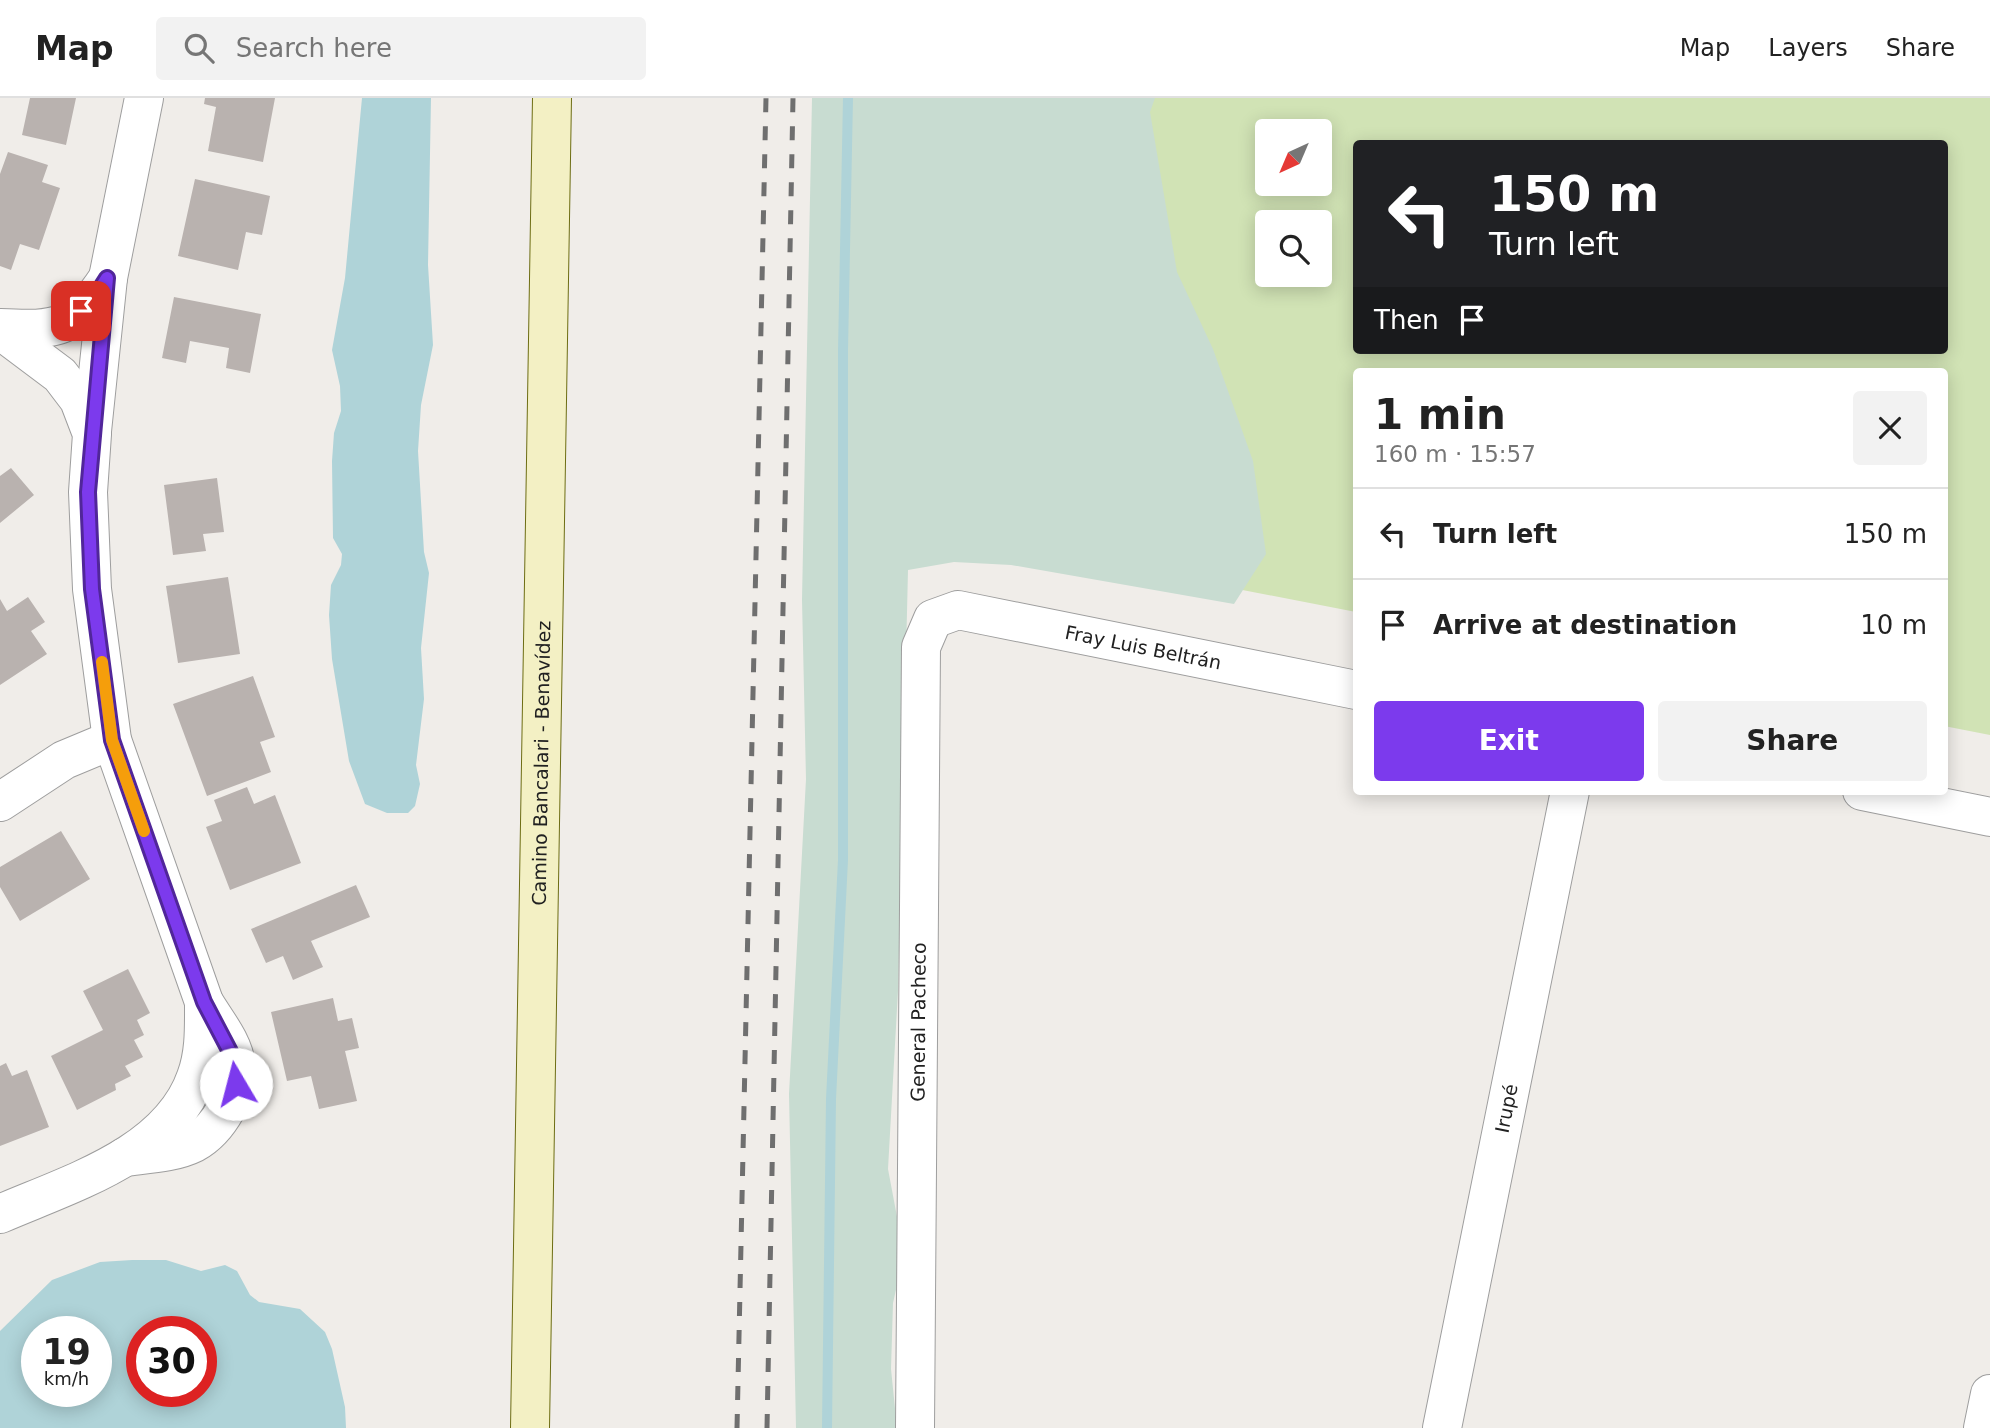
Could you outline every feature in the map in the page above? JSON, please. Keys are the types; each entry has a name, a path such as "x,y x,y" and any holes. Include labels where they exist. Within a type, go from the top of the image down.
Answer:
{"main road":[{"name":"Camino Bancalari - Benavídez","path":"530,1428 552,98"}],"street":[{"path":"0,1214 125,1157 170,1150 195,1142 211,1128 228,1105 236,1084 236,1063 204,1002 112,740 92,589 88,492 107,278 144,98"},
{"path":"0,329 55,328 69,321 93,300 107,278"},
{"path":"0,329 60,375 79,400 92,433"},
{"name":"Fray Luis Beltrán","path":"933,619 958,610 1353,689"},
{"name":"General Pacheco","path":"915,1428 921,647 933,619"},
{"path":"0,802 64,760 112,740"},
{"name":"Irupé","path":"1442,1428 1569,795"},
{"path":"1882,795 1990,817"},
{"path":"1983,1428 1990,1394"}],"green space":[{"path":"812,98 1155,98 1150,112 1177,272 1213,349 1253,461 1266,554 1234,604 1011,565 954,562 908,570 898,991 888,1169 904,1254 893,1303 891,1369 897,1428 796,1428 789,1094 806,779 802,600"},
{"path":"950,98 1990,98 1990,735 1948,727 1948,368 1353,368 1353,611 944,532"}],"water":[{"path":"362,98 431,98 428,265 433,345 421,405 418,451 424,552 429,573 421,648 424,699 416,765 420,784 415,806 408,813 387,813 365,804 349,761 332,659 329,615 331,585 341,565 342,554 333,538 332,461 334,433 341,411 340,386 332,350 345,278"},
{"path":"132,1260 166,1260 201,1271 225,1265 237,1271 250,1295 259,1302 300,1309 325,1332 332,1349 345,1407 346,1428 0,1428 0,1331 52,1280 100,1262"}],"building":[{"path":"30,98 76,98 66,145 22,135"},
{"path":"205,98 275,98 263,162 208,151 216,107 204,104"},
{"path":"8,152 48,165 42,182 60,188 39,250 20,244 11,270 0,266 0,174"},
{"path":"195,179 270,196 262,235 246,232 238,270 178,256"},
{"path":"174,297 261,314 250,373 226,368 229,348 190,341 186,363 162,358"},
{"path":"11,468 34,495 0,523 0,476"},
{"path":"217,478 224,532 203,534 206,551 173,555 164,485"},
{"path":"228,577 240,654 178,663 166,586"},
{"path":"28,597 45,622 31,631 47,654 0,685 0,599 7,611"},
{"path":"253,676 275,737 260,742 271,772 207,796 173,704"},
{"path":"247,787 254,804 275,795 301,863 230,890 206,827 222,821 214,800"},
{"path":"61,831 90,879 20,921 0,887 0,867"},
{"path":"356,885 370,917 311,941 323,967 293,980 283,956 266,963 251,929"},
{"path":"128,969 150,1013 137,1020 144,1035 134,1040 143,1057 125,1066 131,1076 115,1084 116,1090 77,1110 51,1056 103,1030 83,991"},
{"path":"333,998 338,1021 352,1018 359,1048 345,1051 357,1101 319,1109 311,1076 287,1081 271,1012"},
{"path":"6,1063 12,1076 27,1070 49,1127 0,1146 0,1066"}],"waterway":[{"path":"827,1428 831,1099 843,860 843,351 848,98"}],"railway":[{"path":"737,1428 766,98"},
{"path":"767,1428 793,98"}],"slow traffic":[{"path":"102,662 112,740 144,831"}],"route":[{"path":"81,311 93,300 107,278 88,492 92,589 112,740 204,1002 226,1038 236,1063 236,1084"}]}
